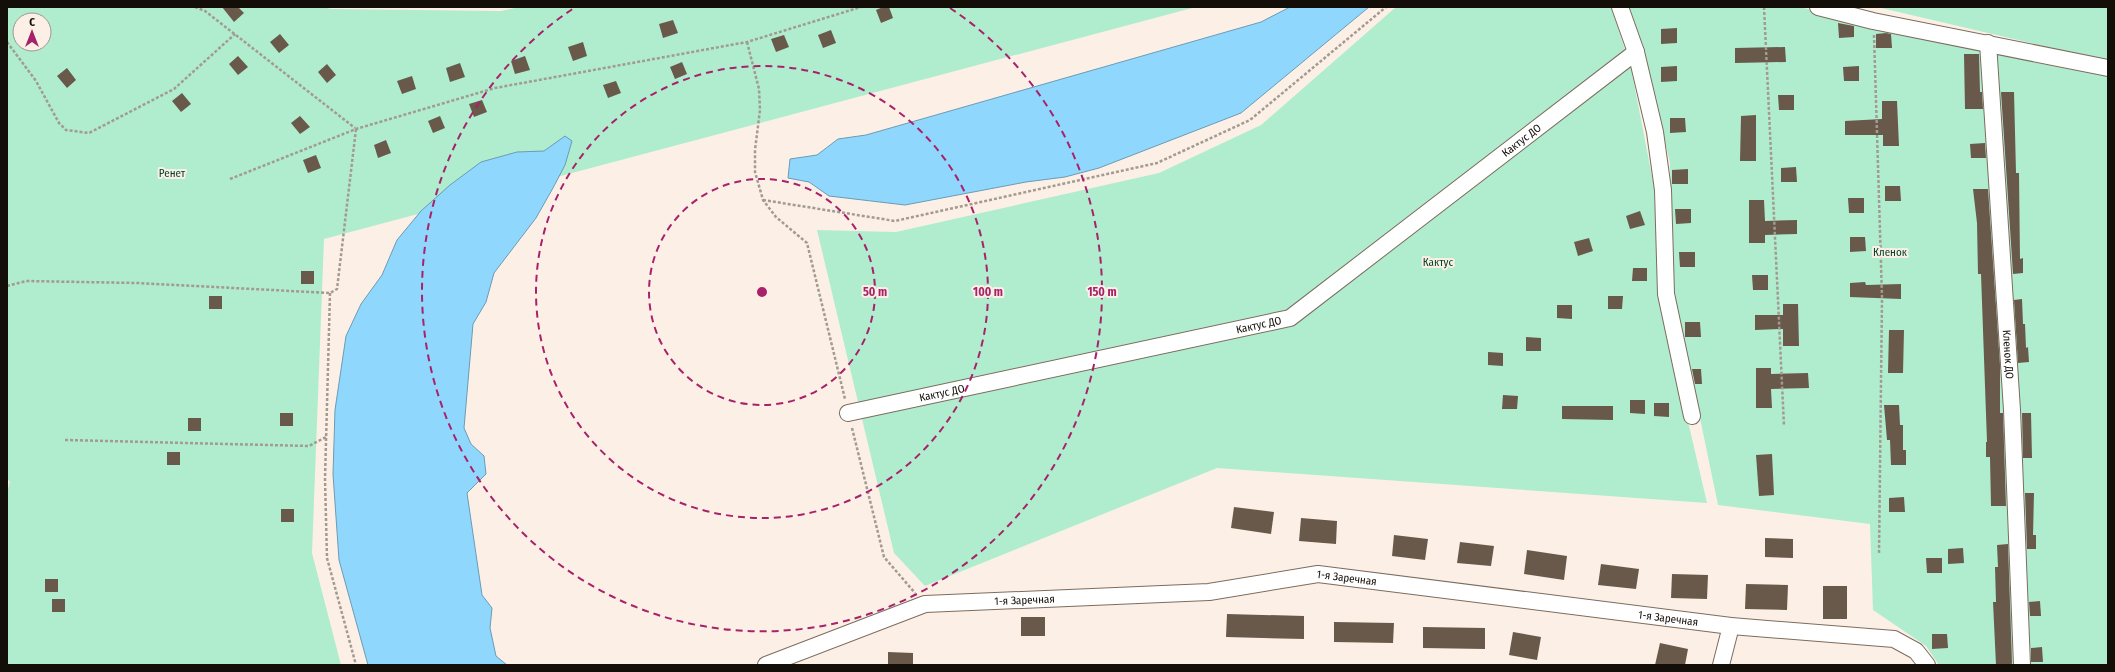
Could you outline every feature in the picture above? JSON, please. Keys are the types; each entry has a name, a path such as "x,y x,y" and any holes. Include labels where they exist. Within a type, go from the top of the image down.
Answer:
{"street":[{"path":"1620,7 1636,52 1655,132 1663,190 1666,294 1692,416"},
{"path":"1818,7 1873,21 2108,68"},
{"name":"Кленок ДО","path":"1988,44 2012,410 2022,665"},
{"name":"Кактус ДО","path":"848,412 1290,318 1636,52"},
{"name":"1-я Заречная","path":"766,665 925,604 1209,592 1318,574 1731,626 1894,639 1916,651 1927,665"},
{"path":"1721,665 1731,626"}],"path":[{"path":"195,7 205,11 356,129"},
{"path":"230,179 356,129 495,88 747,42 861,7"},
{"path":"763,200 895,221 1157,164 1250,120 1386,7"},
{"path":"1764,7 1784,426"},
{"path":"1873,21 1882,297 1879,554"},
{"path":"7,42 36,81 58,123 66,130 89,133 174,89 235,34"},
{"path":"747,42 759,89 760,110 755,150 755,172 763,200 776,217 807,243 884,558 925,604"},
{"path":"7,286 26,281 137,283 330,292 337,289 356,129"},
{"path":"330,292 326,438 327,558 356,665"},
{"path":"65,440 309,446 326,438"}],"green space":[{"name":"Ренет","path":"7,7 322,7 331,9 501,11 520,7 1196,7 324,239 312,553 341,665 7,665 7,492 10,482 7,478"},
{"name":"Кактус","path":"1396,7 1611,7 1631,68 1654,187 1659,297 1707,503 1217,468 925,586 894,553 817,230 896,232 1159,173 1261,125"},
{"name":"Кленок","path":"1628,7 1799,7 1998,53 2108,75 2108,665 1939,665 1926,646 1873,610 1870,524 1718,505 1673,288 1670,163 1647,64"},
{"path":"1877,7 2108,7 2108,61"}],"water":[{"path":"1290,7 1369,7 1241,113 1099,168 1065,177 1026,182 905,205 829,196 809,182 788,178 790,159 817,155 838,139 866,135 1261,22"},
{"path":"565,136 572,141 565,165 536,218 494,273 486,302 473,324 464,428 471,444 484,456 486,474 467,493 482,595 492,608 490,628 496,656 507,665 368,665 339,560 333,474 335,410 346,336 361,304 382,275 397,240 421,211 450,185 481,162 517,152 544,151"}],"building":[{"path":"222,7 238,7 244,13 234,22"},
{"path":"883,7 889,7 893,18 881,23 876,10"},
{"path":"673,20 678,33 663,38 659,24"},
{"path":"1838,23 1854,26 1854,37 1839,38"},
{"path":"1677,28 1677,43 1661,44 1661,29"},
{"path":"831,30 836,43 823,48 818,35"},
{"path":"280,34 289,45 279,53 270,42"},
{"path":"1876,34 1891,34 1892,48 1876,48"},
{"path":"784,35 789,47 776,52 771,39"},
{"path":"583,42 587,56 573,61 568,47"},
{"path":"1785,47 1786,62 1735,63 1735,48"},
{"path":"1964,54 1979,54 1980,92 1982,92 1983,109 1965,109"},
{"path":"238,56 248,67 238,75 229,64"},
{"path":"525,56 530,70 515,74 511,61"},
{"path":"682,62 687,74 675,79 670,67"},
{"path":"460,63 465,77 450,82 446,68"},
{"path":"327,64 336,75 327,83 318,72"},
{"path":"1677,66 1677,81 1661,82 1661,67"},
{"path":"1859,66 1859,81 1844,81 1843,67"},
{"path":"67,68 76,80 67,88 57,76"},
{"path":"412,76 416,89 402,94 397,81"},
{"path":"616,81 621,93 608,98 603,85"},
{"path":"2001,92 2014,92 2016,173 2019,173 2020,259 2023,258 2023,273 2013,274"},
{"path":"182,93 191,104 181,112 172,101"},
{"path":"1778,95 1794,95 1794,110 1779,110"},
{"path":"482,100 487,112 474,117 469,104"},
{"path":"1882,101 1897,101 1899,146 1883,146 1883,135 1845,135 1845,121 1882,119"},
{"path":"1756,115 1756,161 1740,161 1741,116"},
{"path":"300,116 310,127 300,134 291,123"},
{"path":"440,116 445,128 433,133 428,121"},
{"path":"1670,118 1685,118 1686,132 1670,133"},
{"path":"386,140 391,153 378,158 374,145"},
{"path":"1985,143 1986,158 1971,158 1970,144"},
{"path":"316,155 321,168 308,173 303,160"},
{"path":"1796,167 1797,182 1781,182 1781,168"},
{"path":"1688,169 1688,184 1672,184 1672,170"},
{"path":"1885,186 1900,186 1901,201 1885,201"},
{"path":"1973,189 1988,189 2000,365 2000,413 2003,413 2006,506 1991,506 1990,457 1986,457 1987,442 1981,274 1978,274 1977,223"},
{"path":"1848,198 1864,198 1864,213 1849,213"},
{"path":"1749,200 1764,200 1765,221 1797,220 1797,234 1765,235 1765,243 1749,243"},
{"path":"1675,209 1691,209 1691,223 1676,224"},
{"path":"1640,211 1645,225 1630,229 1626,216"},
{"path":"1850,237 1865,237 1866,251 1850,252"},
{"path":"1589,238 1593,251 1578,256 1574,242"},
{"path":"1679,252 1695,252 1695,267 1680,267"},
{"path":"1633,268 1647,268 1647,281 1632,281"},
{"path":"301,271 314,271 314,284 301,284"},
{"path":"1752,275 1768,275 1768,290 1753,290"},
{"path":"1865,282 1866,285 1901,284 1901,299 1850,297 1850,283"},
{"path":"209,296 222,296 222,309 209,309"},
{"path":"1608,296 1623,296 1622,309 1608,309"},
{"path":"2022,299 2023,324 2025,324 2026,348 2028,347 2029,362 2018,363 2014,300"},
{"path":"1783,304 1798,304 1799,346 1783,346 1783,329 1755,330 1755,315 1783,315"},
{"path":"1557,305 1572,305 1572,319 1557,318"},
{"path":"1685,322 1700,322 1701,337 1685,337"},
{"path":"1889,330 1904,330 1903,373 1888,373"},
{"path":"1526,337 1541,338 1541,351 1526,351"},
{"path":"1488,352 1503,353 1503,366 1488,365"},
{"path":"1756,368 1771,368 1771,374 1808,373 1809,388 1771,389 1772,408 1756,408"},
{"path":"1692,369 1701,369 1702,384 1695,384"},
{"path":"1503,395 1518,396 1517,409 1502,409"},
{"path":"1630,400 1645,400 1645,414 1630,413"},
{"path":"1654,403 1669,403 1669,417 1654,416"},
{"path":"1884,405 1899,405 1900,425 1903,425 1903,450 1906,450 1906,465 1891,465 1890,440 1887,440"},
{"path":"1562,406 1613,406 1613,420 1562,419"},
{"path":"280,413 293,413 293,426 280,426"},
{"path":"2022,413 2031,413 2032,458 2023,458"},
{"path":"188,418 201,418 201,431 188,431"},
{"path":"167,452 180,452 180,465 167,465"},
{"path":"1772,454 1774,495 1759,496 1756,455"},
{"path":"2025,493 2034,493 2033,535 2036,535 2036,549 2027,549"},
{"path":"1904,497 1905,512 1889,512 1889,498"},
{"path":"1234,507 1274,512 1271,534 1231,528"},
{"path":"281,509 294,509 294,522 281,522"},
{"path":"1301,518 1337,521 1336,544 1299,541"},
{"path":"1394,535 1428,539 1425,560 1392,556"},
{"path":"1765,538 1793,539 1793,558 1765,557"},
{"path":"1460,542 1494,546 1491,566 1457,563"},
{"path":"2008,544 2012,663 2011,665 1996,665 1993,602 1996,602 1995,567 1998,567 1997,545"},
{"path":"1963,548 1964,563 1948,564 1948,549"},
{"path":"1527,550 1567,556 1564,580 1524,574"},
{"path":"1926,558 1942,558 1942,573 1927,573"},
{"path":"1601,564 1639,569 1636,589 1598,585"},
{"path":"1672,574 1708,575 1707,599 1671,598"},
{"path":"45,579 58,579 58,592 45,592"},
{"path":"1746,584 1788,585 1787,610 1745,609"},
{"path":"1823,586 1847,586 1847,619 1823,619"},
{"path":"52,599 65,599 65,612 52,612"},
{"path":"2040,601 2041,616 2030,616 2029,602"},
{"path":"1227,614 1304,616 1304,639 1226,637"},
{"path":"1021,617 1045,617 1045,636 1021,636"},
{"path":"1334,622 1394,623 1393,643 1334,642"},
{"path":"1423,627 1485,628 1485,649 1423,648"},
{"path":"1513,632 1541,637 1537,660 1509,655"},
{"path":"1932,634 1947,634 1948,648 1932,649"},
{"path":"1660,643 1688,649 1685,665 1655,665"},
{"path":"2042,647 2043,662 2031,662 2031,648"},
{"path":"888,652 913,653 913,665 888,665"}]}
